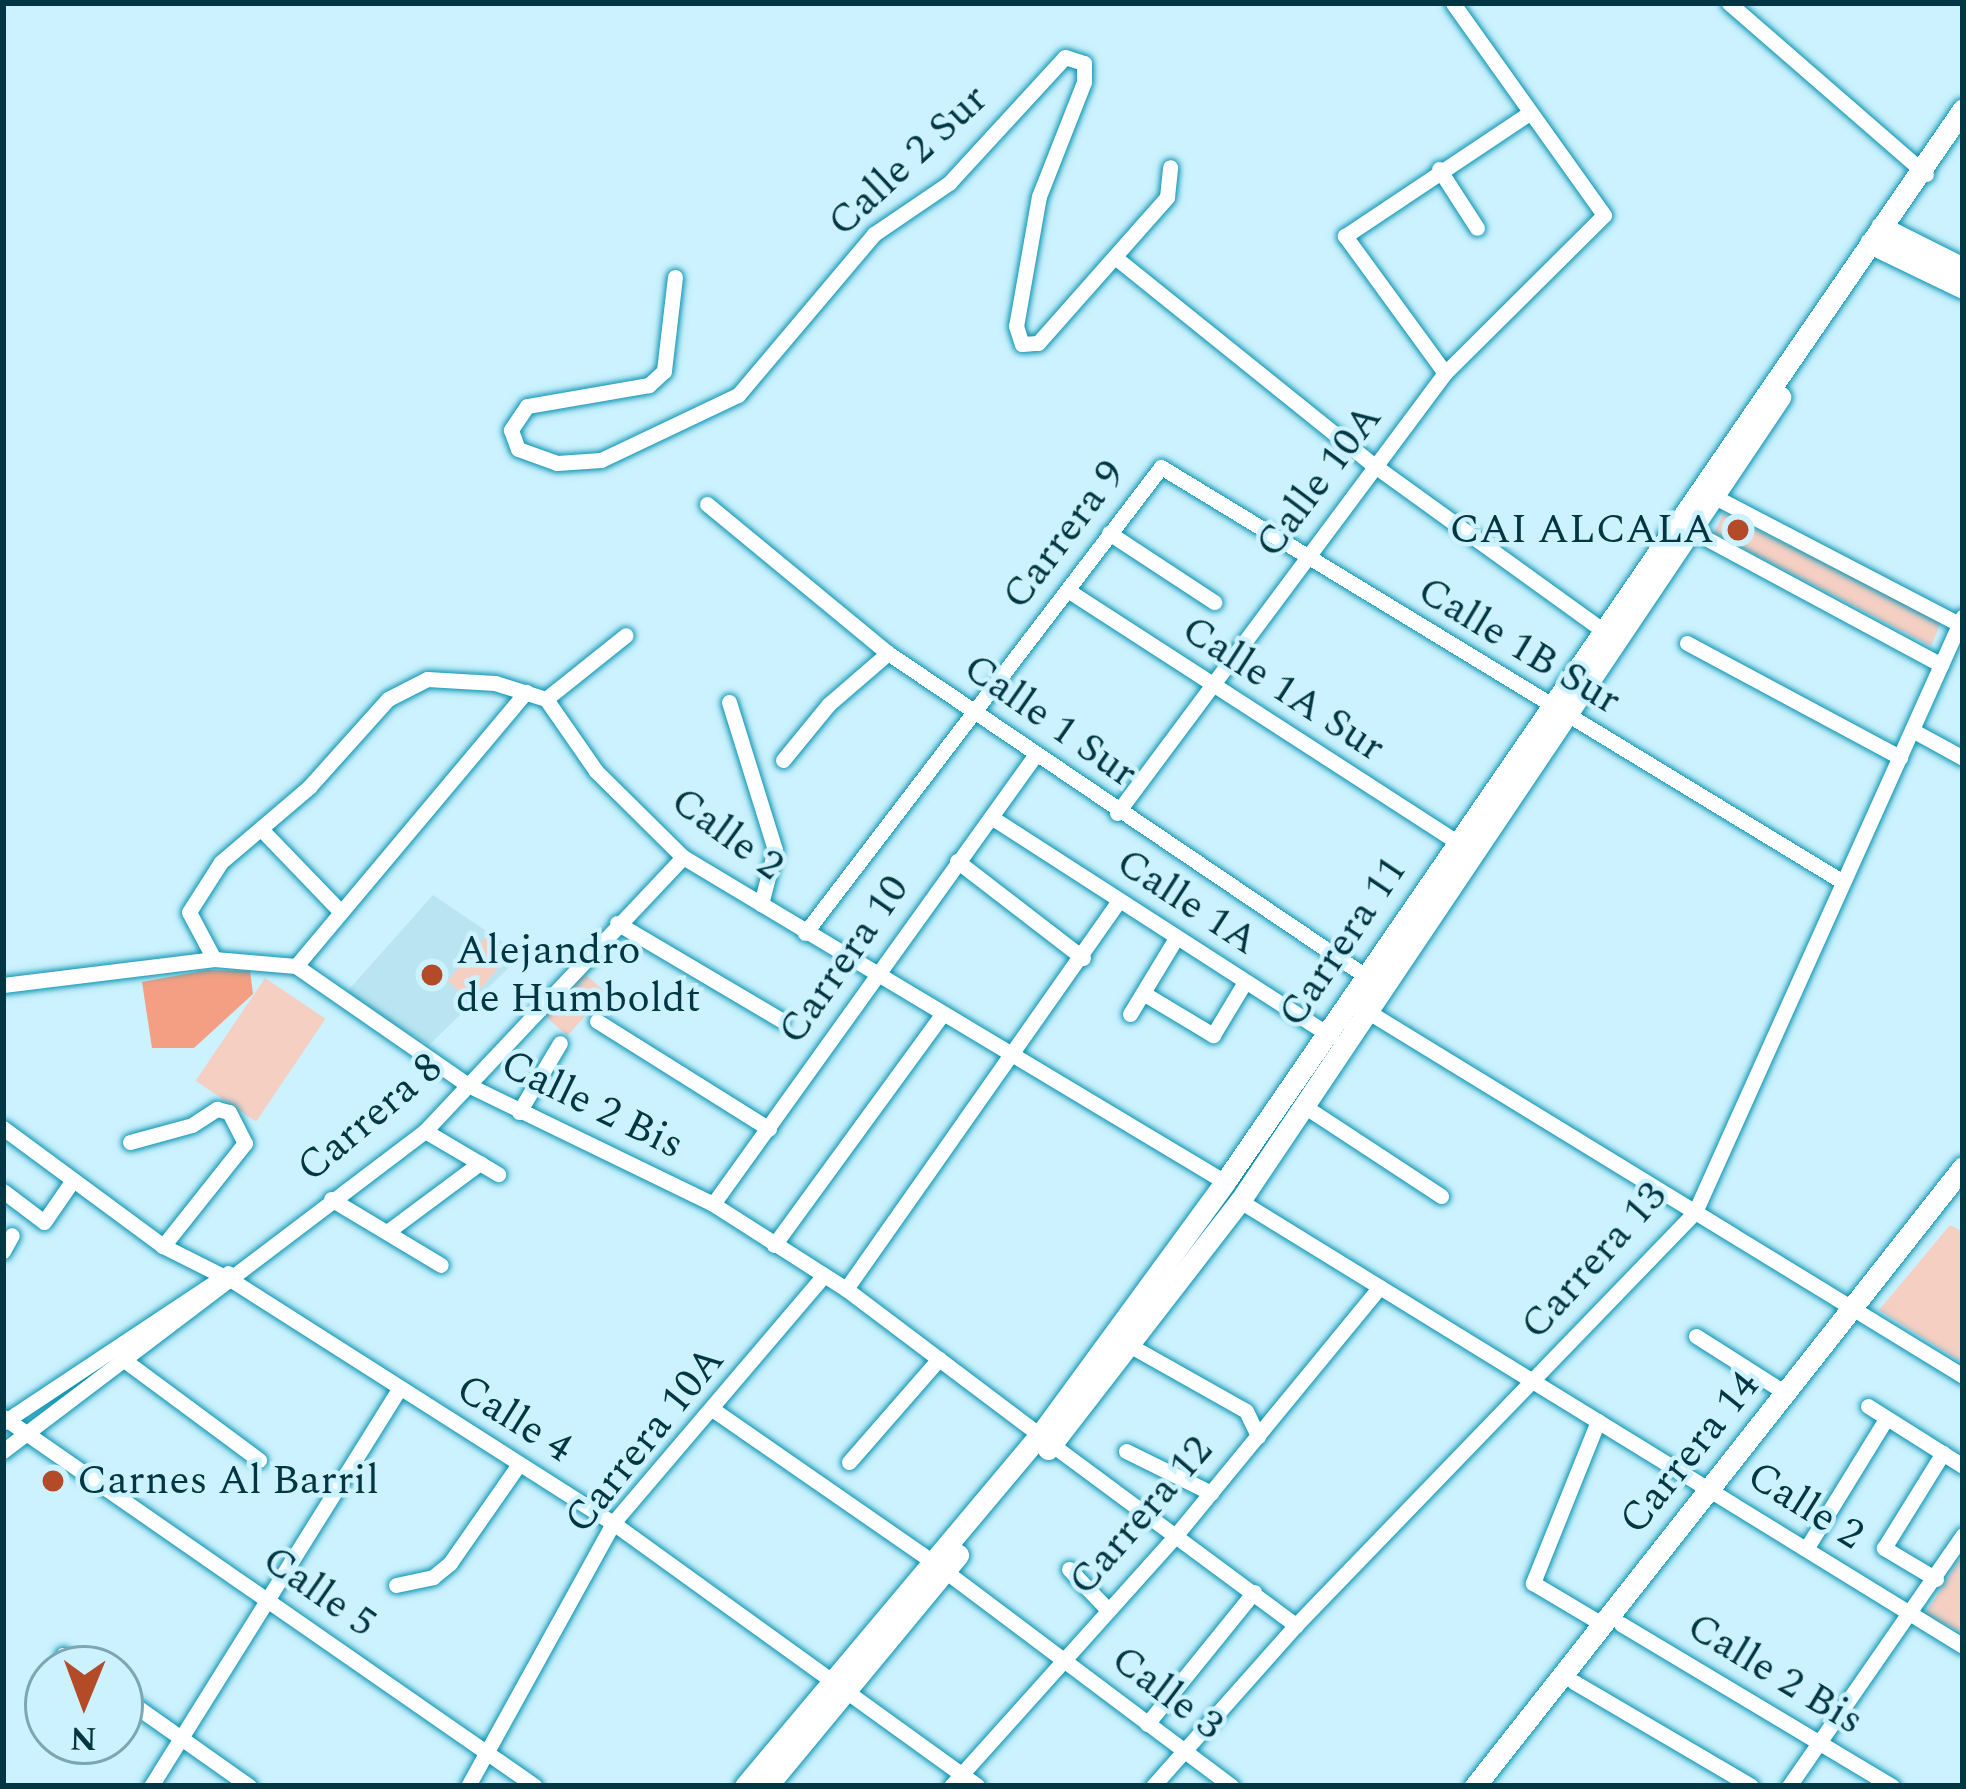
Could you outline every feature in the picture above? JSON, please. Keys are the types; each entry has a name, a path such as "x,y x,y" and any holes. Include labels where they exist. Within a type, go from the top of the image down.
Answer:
{"main road":[{"name":"Carrera 11","path":"1046,1440 1226,1182 1337,1039 1569,718 1684,526 1963,113"},
{"name":"Carrera 11","path":"1359,1006 1367,977 1548,707 1601,629 1713,496 1880,237"},
{"path":"1880,237 1963,268"},
{"path":"1880,237 1963,288"},
{"name":"Carrera 11","path":"745,1786 836,1687 1129,1345 1240,1202 1304,1106 1337,1039"},
{"name":"Carrera 14","path":"1475,1786 1612,1624 1858,1312 1928,1222 1963,1167"},
{"name":"Carrera 14","path":"1928,1222 1963,1186"},
{"name":"Carrera 14","path":"1715,1493 1787,1394 1858,1312"},
{"name":"Carrera 14","path":"1493,1786 1574,1682 1612,1624"},
{"name":"Carrera 11","path":"767,1786 836,1687"}],"street":[{"path":"1445,373 1343,243 1439,169 1528,114 1454,3"},
{"path":"1730,3 1924,173"},
{"name":"Calle 2 Sur","path":"675,277 664,371 650,385 526,406 511,430 518,448 557,463 601,460 738,395 874,233 949,183 1065,57 1084,63 1084,82 1039,196 1016,326 1022,344 1038,344 1116,258"},
{"name":"Calle 10A","path":"1118,813 1445,373 1604,215 1528,114"},
{"path":"1170,166 1167,197 1116,258 1375,466 1601,629"},
{"path":"1439,169 1477,228"},
{"name":"Calle 1B Sur","path":"1161,467 1304,560 1843,882"},
{"name":"Carrera 9","path":"805,933 970,708 1072,593 1108,533 1161,467"},
{"path":"1713,496 1961,620"},
{"name":"Calle 1 Sur","path":"707,504 888,653 1034,757 1367,977"},
{"path":"1684,526 1941,665"},
{"path":"1108,533 1214,602"},
{"name":"Calle 1A Sur","path":"1072,593 1209,688 1457,842"},
{"name":"Carrera 13","path":"1154,1786 1296,1624 1695,1212 1941,665 1956,652 1961,620"},
{"path":"214,959 189,912 221,862 261,829 388,699 427,679 546,699 626,635"},
{"path":"1687,643 1900,757"},
{"path":"783,760 829,704 888,653"},
{"path":"296,966 526,692"},
{"name":"Calle 2","path":"546,699 596,771 683,857 1226,1182"},
{"path":"729,702 775,850 761,904"},
{"path":"1912,730 1963,758"},
{"name":"Carrera 10","path":"713,1204 1034,757"},
{"name":"Calle 1A","path":"991,817 1337,1039"},
{"path":"261,829 341,912"},
{"name":"Carrera 8","path":"3,1451 424,1131 683,857"},
{"path":"957,861 1083,958"},
{"path":"845,1289 1014,1059 1118,902"},
{"path":"617,923 781,1020"},
{"path":"1130,1014 1176,938"},
{"name":"Calle 2 Bis","path":"3,985 214,959 296,966 468,1085 713,1204 845,1289 1296,1624"},
{"path":"1143,993 1213,1035 1245,982"},
{"path":"1359,1006 1963,1376"},
{"path":"774,1245 942,1015"},
{"path":"597,1021 769,1129"},
{"path":"519,1112 560,1042"},
{"path":"1304,1106 1441,1196"},
{"path":"130,1142 192,1125 217,1109 230,1112 245,1143 163,1246"},
{"name":"Calle 4","path":"3,1128 163,1246 232,1275 399,1389 613,1523 956,1779 977,1786"},
{"path":"424,1131 498,1174"},
{"path":"387,1232 480,1163"},
{"path":"3,1191 44,1222 74,1180"},
{"path":"331,1199 441,1265"},
{"name":"Calle 2","path":"1240,1202 1963,1646"},
{"path":"3,1251 12,1235"},
{"name":"Carrera 8","path":"4,1420 232,1275"},
{"name":"Carrera 10A","path":"468,1786 613,1523 715,1411 823,1276"},
{"name":"Carrera 12","path":"956,1779 1176,1535 1380,1287"},
{"path":"1696,1336 1787,1394"},
{"path":"1129,1345 1246,1411 1258,1436"},
{"path":"849,1462 939,1359"},
{"path":"124,1360 259,1460"},
{"path":"151,1786 399,1389"},
{"path":"1868,1406 1963,1466"},
{"name":"Calle 3","path":"715,1411 939,1566 1232,1786"},
{"path":"1806,1549 1886,1419"},
{"name":"Calle 5","path":"4,1420 535,1786"},
{"name":"Calle 2 Bis","path":"1598,1421 1533,1582 1892,1786"},
{"path":"1126,1451 1211,1493"},
{"path":"1936,1579 1884,1548 1943,1453"},
{"path":"396,1585 433,1577 451,1563 519,1464"},
{"path":"1789,1786 1963,1534"},
{"path":"1069,1569 1108,1610"},
{"path":"1147,1724 1254,1592"},
{"path":"1574,1682 1751,1786"},
{"path":"144,1712 249,1786"}],"shaded area":[{"path":"1724,513 1941,622 1931,646 1714,533"},
{"name":"Alejandro de Humboldt","path":"433,895 522,955 429,1045 345,994"},
{"path":"488,934 511,954 470,1000 447,981"},
{"path":"207,970 250,971 253,994 194,1048 152,1048 142,982"},
{"path":"583,972 606,993 567,1036 544,1015"},
{"path":"265,978 326,1019 256,1122 196,1081"},
{"path":"1950,1225 1963,1232 1963,1363 1879,1310"},
{"path":"1963,1554 1963,1633 1925,1614"}],"place":[{"name":"CAI ALCALA","path":"1738,530"},
{"name":"Alejandro de Humboldt","path":"432,975"},
{"name":"Carnes Al Barril","path":"53,1481"}]}
